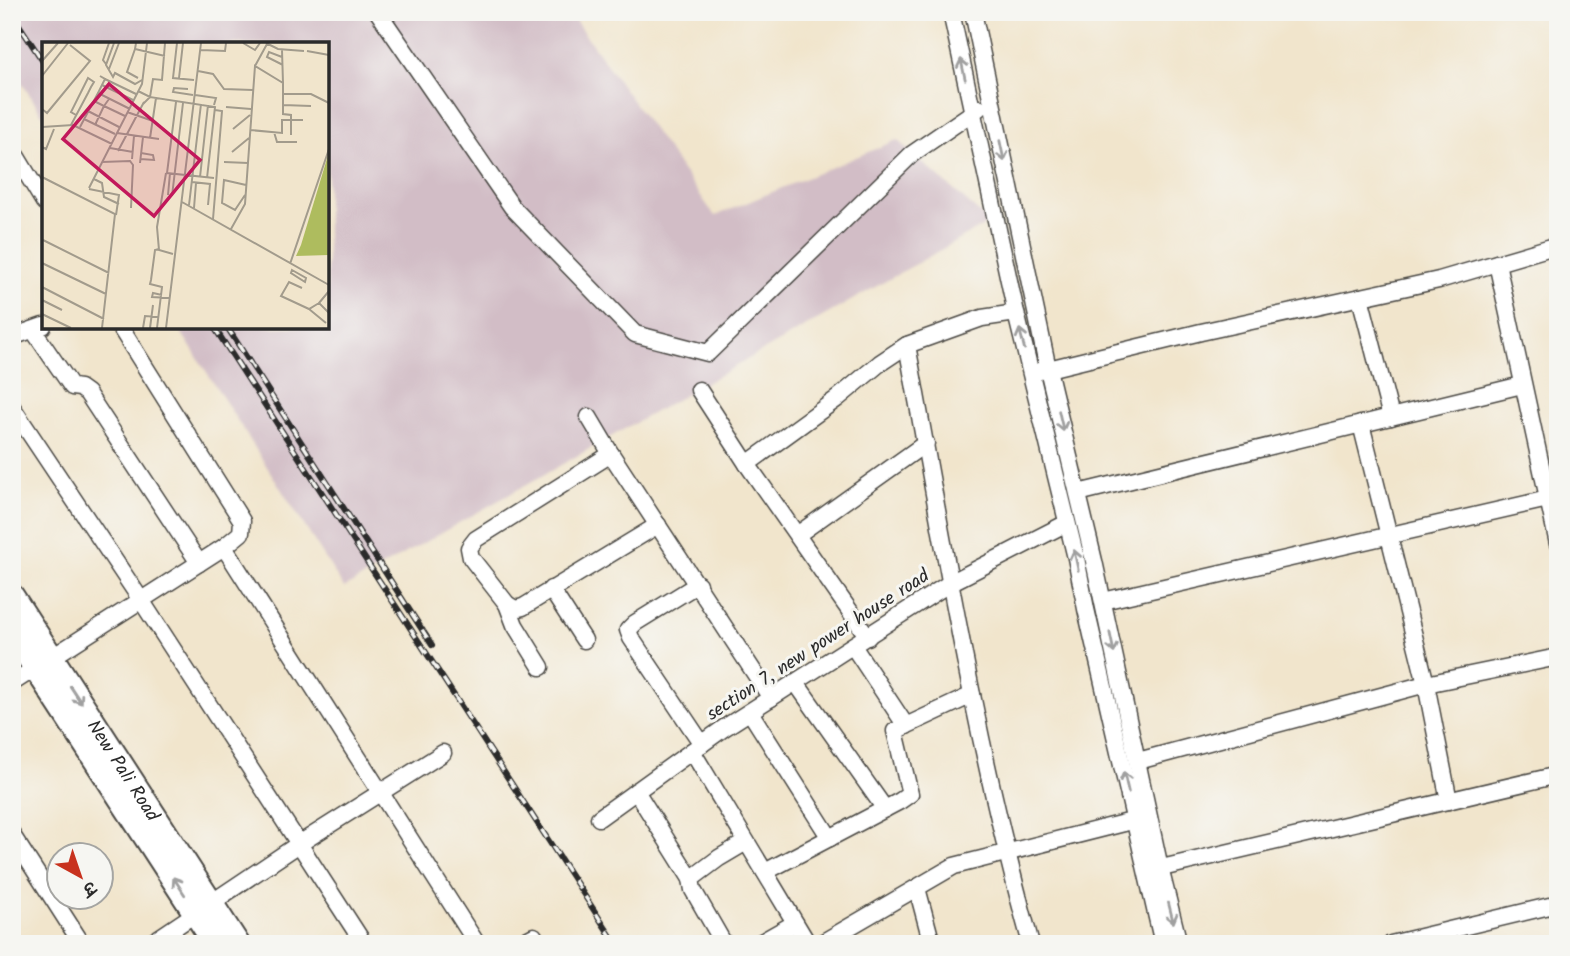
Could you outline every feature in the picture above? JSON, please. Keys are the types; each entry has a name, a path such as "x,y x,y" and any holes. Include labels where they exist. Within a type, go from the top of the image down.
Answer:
{"highway":[{"name":"New Pali Road","path":"12,597 44,663 204,908 237,944"},
{"name":"New Pali Road","path":"12,631 44,663"},
{"name":"New Pali Road","path":"204,908 216,944"}],"street":[{"path":"378,12 512,207 635,334 708,353 912,154 992,100"},
{"path":"951,12 1016,313 1067,523 1154,870 1179,944"},
{"path":"973,12 1048,369 1138,761 1142,819"},
{"path":"12,149 42,199"},
{"path":"1031,373 1201,332 1439,280 1558,245"},
{"path":"1497,263 1558,544"},
{"path":"1360,297 1391,417"},
{"path":"747,464 907,345 982,318 1016,313"},
{"path":"12,337 38,328 72,387 87,393 199,563"},
{"path":"12,683 224,547 241,533 242,521 121,329"},
{"path":"907,345 972,695 1006,853 1031,944"},
{"path":"1078,493 1522,385"},
{"path":"699,390 747,464 868,637"},
{"path":"12,407 364,944"},
{"path":"590,417 611,454 771,698"},
{"path":"1361,424 1426,684 1449,801"},
{"path":"797,535 926,443"},
{"path":"541,667 515,625 507,604 471,558 470,548 475,539 611,454"},
{"path":"1103,601 1548,499"},
{"name":"section 7, new power house road","path":"599,818 750,712 950,583 1067,523"},
{"path":"507,604 515,609 523,607 658,525"},
{"path":"224,547 477,944"},
{"path":"698,584 628,630 697,748 746,842 808,944"},
{"path":"551,589 584,640"},
{"path":"853,646 906,726"},
{"path":"1138,761 1426,684 1558,657"},
{"path":"796,683 886,809"},
{"path":"765,872 886,809 910,793 895,731 972,695"},
{"path":"750,712 830,838"},
{"path":"150,944 299,844 443,753"},
{"path":"1154,870 1558,775"},
{"path":"636,791 691,879 692,890 724,944"},
{"path":"820,944 954,866 1142,819"},
{"path":"12,835 82,944"},
{"path":"691,879 710,863 746,842"},
{"path":"1154,870 1163,944"},
{"path":"917,888 932,944"},
{"path":"1391,944 1558,904"},
{"path":"758,944 795,923"},
{"path":"519,944 534,936"}],"shaded area":[{"path":"12,12 569,12 715,216 897,140 990,222 344,588 179,329 329,329 329,42 42,42 42,114 12,68"}],"railway":[{"path":"12,14 42,60"},
{"path":"215,329 616,944"},
{"path":"228,329 432,645"}]}
